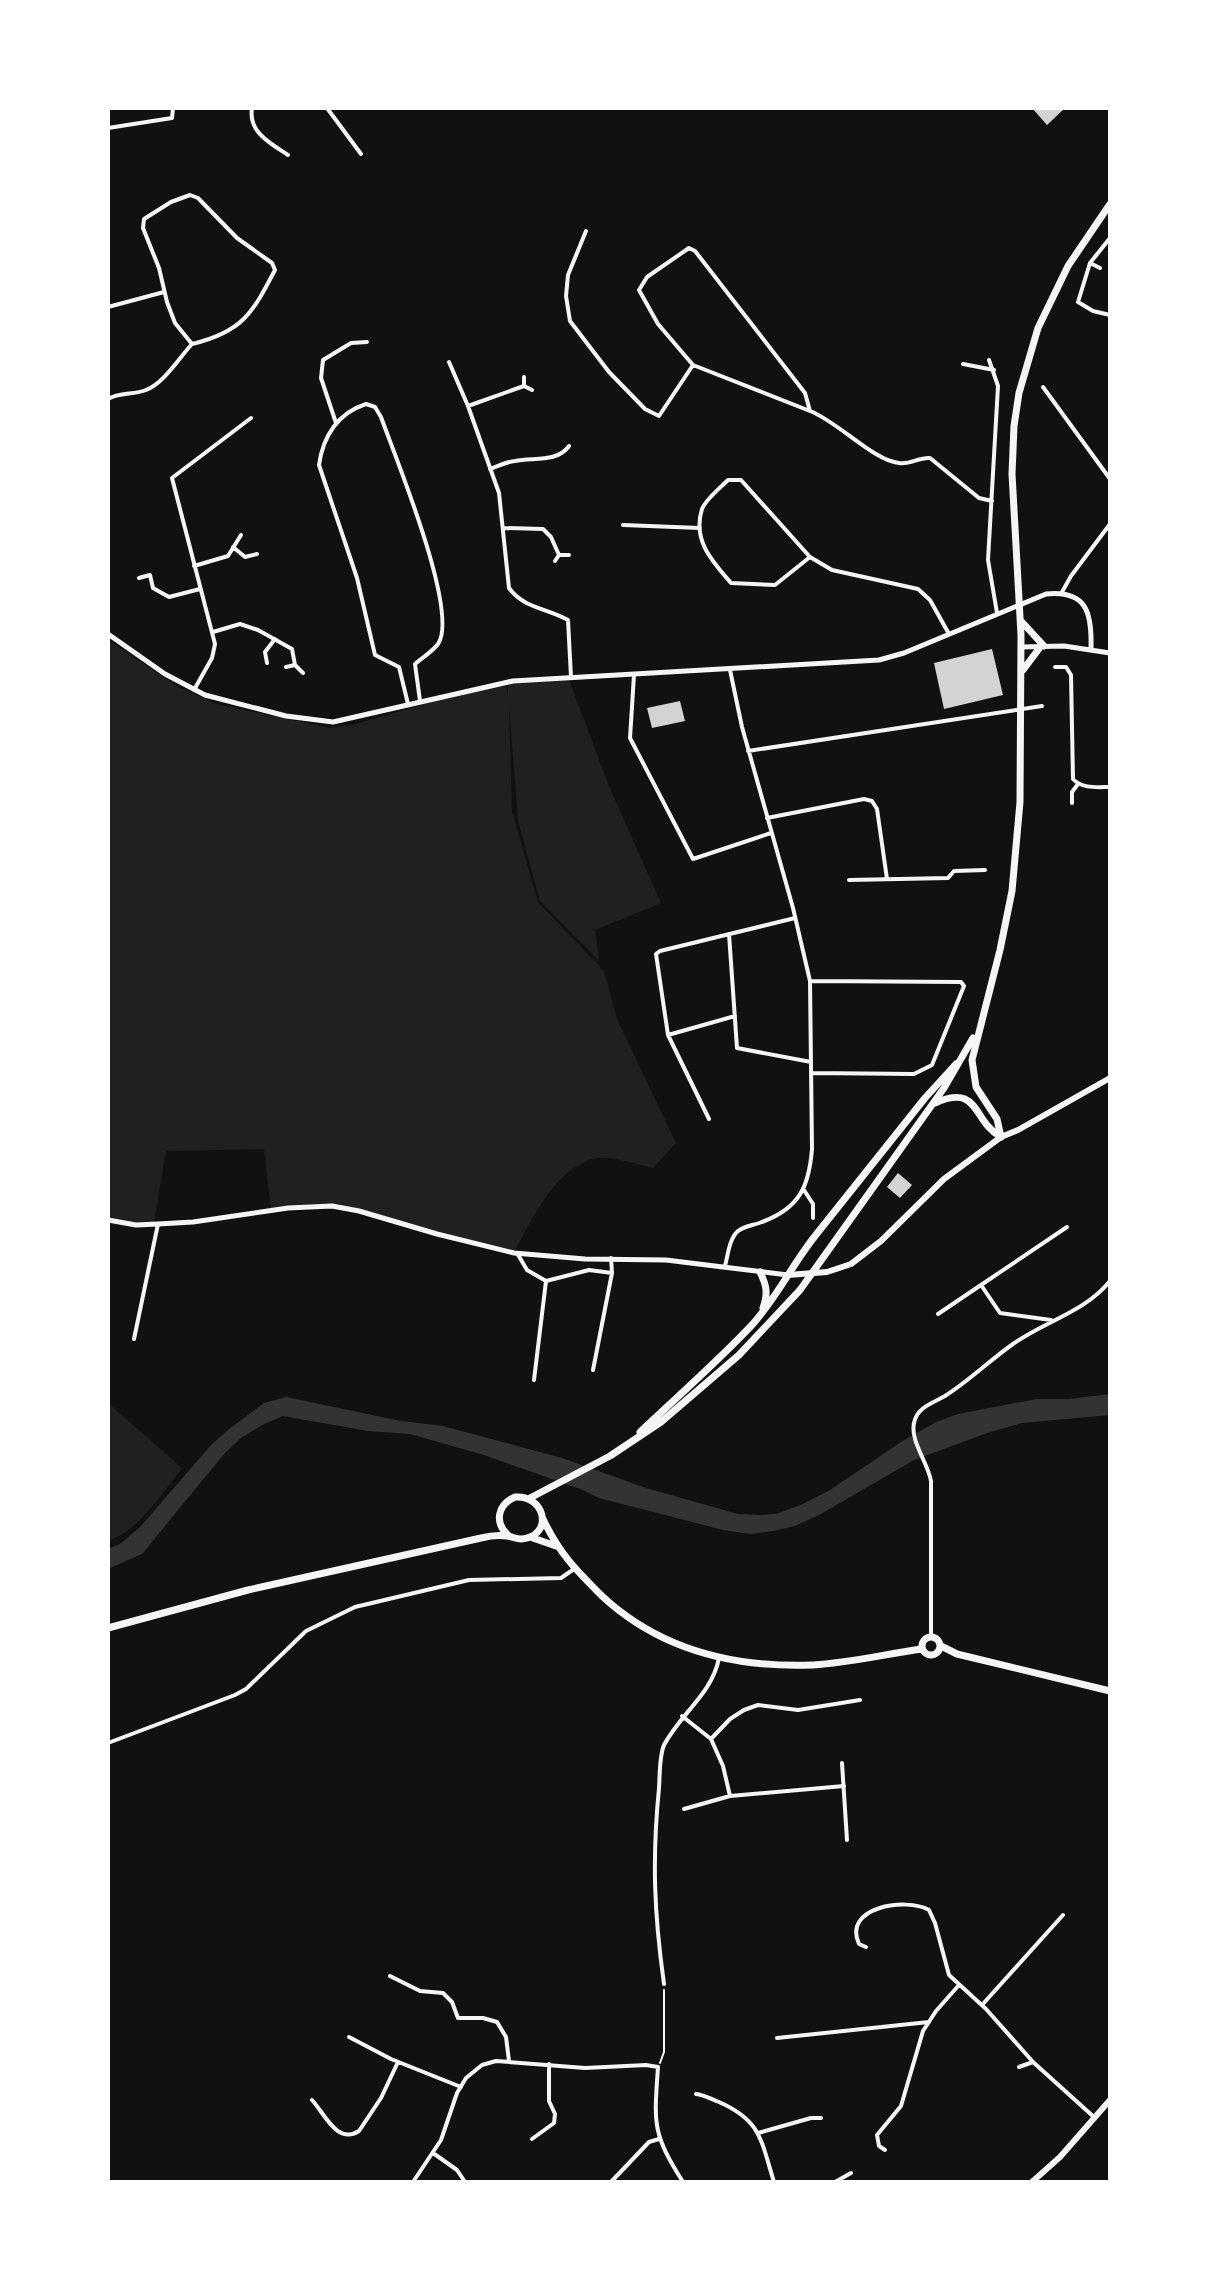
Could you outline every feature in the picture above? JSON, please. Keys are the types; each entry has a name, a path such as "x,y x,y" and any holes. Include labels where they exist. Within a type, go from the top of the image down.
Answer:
{"highway":[{"path":"1021,673 1042,646 1025,630 1020,620 1012,474 1019,393 1028,356 1053,294 1110,204"},
{"path":"1001,1137 997,1119 976,1087 972,1060 1012,891 1020,802 1021,647 1025,630"},
{"path":"481,1538 495,1527 502,1506 509,1500 515,1497 530,1498 550,1489 610,1456 661,1422 707,1385 785,1308 932,1105 963,1058 979,1025"},
{"path":"627,1445 761,1314 792,1276 798,1257 925,1098 963,1058"},
{"path":"932,1105 948,1097 965,1098 974,1104 991,1131 1001,1137"},
{"path":"760,1272 767,1296 761,1314"},
{"path":"539,1507 550,1489"},
{"path":"530,1498 539,1507 556,1546 574,1569 618,1610 653,1634 719,1658 762,1663 813,1665 922,1649"},
{"path":"108,1628 248,1590 481,1538 530,1537 538,1531 542,1518"},
{"path":"499,1519 509,1536"},
{"path":"530,1537 556,1546"},
{"path":"922,1649 924,1640 931,1636 937,1638 941,1646 957,1654 1110,1691"},
{"path":"922,1649 932,1655 941,1646"}],"main road":[{"path":"792,1276 827,1272 851,1264 872,1249 926,1195 1001,1137 1110,1078"},
{"path":"1032,2182 1060,2157 1110,2100"}],"street":[{"path":"108,128 172,118 173,108"},
{"path":"252,108 250,118 256,130 288,155"},
{"path":"327,108 361,154"},
{"path":"108,399 145,391 156,384 192,344 218,338 239,326 262,295 275,270 272,263 237,238 198,198 190,195 171,202 144,219 143,228 175,323 192,344"},
{"path":"586,231 568,275 570,321 609,372 645,409 659,416 693,365"},
{"path":"1110,238 1090,263 1078,302 1093,311 1110,315"},
{"path":"810,411 805,393 695,251 689,248 647,277 639,290 658,324 693,365 810,411 823,416 887,460 903,464 921,457 930,458 979,498 992,501"},
{"path":"1090,263 1100,268"},
{"path":"108,307 165,291"},
{"path":"336,423 321,378 323,360 351,343 367,342"},
{"path":"989,360 998,386 988,560 997,613"},
{"path":"449,362 499,493 509,588 517,599 568,620 571,677"},
{"path":"963,364 994,370"},
{"path":"524,377 524,386"},
{"path":"468,406 524,386 532,390"},
{"path":"1043,387 1110,479"},
{"path":"409,704 399,667 375,655 357,578 319,465 321,448 336,423 358,406 372,404 381,417 422,523 436,577 442,628 439,643 415,664 420,701"},
{"path":"194,690 212,658 213,632 172,478 251,418"},
{"path":"490,469 515,461 548,458 564,453 569,446"},
{"path":"564,453 569,459"},
{"path":"810,557 775,585 731,583 704,550 700,528 703,507 728,480 741,480 810,557 832,570 918,589 930,600 949,634"},
{"path":"1062,592 1110,524"},
{"path":"623,525 700,528"},
{"path":"504,528 543,529 551,537 559,555"},
{"path":"194,566 228,556 241,535"},
{"path":"233,547 245,557 257,554"},
{"path":"559,555 569,555"},
{"path":"555,561 559,555"},
{"path":"139,578 150,575 153,588 169,597 200,589"},
{"path":"108,634 165,674 194,690 286,716 333,722 503,682 879,660 1046,594 1062,592 1074,595 1087,610 1092,624 1091,648"},
{"path":"213,632 240,624 275,639 292,649 295,665 303,673"},
{"path":"267,663 265,652 275,639"},
{"path":"1021,647 1091,648 1110,653"},
{"path":"286,667 295,665"},
{"path":"1055,667 1066,667 1071,675 1073,779 1078,784 1110,787"},
{"path":"725,1266 730,1243 739,1229 781,1213 796,1201 810,1176 812,1149 810,981 748,751 730,670"},
{"path":"634,675 630,738 693,859 771,833"},
{"path":"748,751 1042,706"},
{"path":"1072,803 1072,792 1078,784"},
{"path":"767,818 864,799 872,801 877,809 887,879"},
{"path":"849,880 948,878 954,871 985,870"},
{"path":"709,1119 668,1035 656,954 795,918"},
{"path":"729,934 739,1050 811,1062"},
{"path":"810,981 961,982 964,986 932,1065 914,1074 811,1073"},
{"path":"668,1035 736,1015"},
{"path":"804,1190 811,1198 813,1218"},
{"path":"108,1220 136,1225 193,1222 288,1208 332,1206 517,1253 666,1260 792,1276"},
{"path":"134,1339 158,1224"},
{"path":"938,1314 1067,1227"},
{"path":"517,1253 527,1270 546,1281 589,1270 612,1273"},
{"path":"593,1370 612,1273 611,1258"},
{"path":"534,1380 546,1281"},
{"path":"931,1636 932,1494 929,1470 913,1433 914,1422 926,1405 946,1396 1015,1342 1092,1300 1110,1281"},
{"path":"981,1285 1000,1313 1053,1320"},
{"path":"108,1743 246,1689 306,1631 355,1607 469,1580 561,1578 574,1569"},
{"path":"664,1984 655,1916 653,1845 663,1749 682,1716 710,1686 719,1658"},
{"path":"711,1739 730,1719 758,1705 798,1710 860,1700"},
{"path":"682,1716 711,1739 723,1766 730,1796"},
{"path":"842,1763 847,1840"},
{"path":"684,1809 730,1796 844,1786"},
{"path":"866,1947 859,1944 857,1938 861,1917 868,1911 911,1904 929,1910 949,1975 982,2005 1033,2062 1095,2118"},
{"path":"982,2005 1063,1915"},
{"path":"390,1976 420,1991 443,1993 452,2002 458,2018 483,2018 497,2022 506,2037 509,2061"},
{"path":"885,2150 879,2146 877,2135 901,2106 908,2089 911,2068 929,2022 959,1985"},
{"path":"777,2038 929,2022"},
{"path":"349,2037 398,2062 461,2087"},
{"path":"413,2182 441,2140 466,2078 482,2065 509,2061 585,2068 658,2067 655,2114 659,2139 683,2182"},
{"path":"312,2100 342,2135 354,2134 381,2098 398,2062"},
{"path":"1019,2067 1033,2062"},
{"path":"532,2139 554,2123 555,2114 549,2101 549,2064"},
{"path":"696,2094 747,2117 758,2133 774,2182"},
{"path":"758,2133 821,2118"},
{"path":"611,2182 649,2142 659,2139"},
{"path":"433,2153 457,2170 465,2182"},
{"path":"835,2182 851,2173"}],"path":[{"path":"658,2067 664,2052 664,1984"}],"shaded area":[{"path":"108,640 177,686 216,704 330,728 352,725 464,693 506,686 508,695 508,683 569,680 609,786 661,903 595,930 599,961 540,901 518,821 509,705 512,811 538,902 604,971 617,1019 676,1143 653,1168 606,1158 592,1159 578,1165 545,1198 514,1253 332,1206 271,1210 264,1149 166,1151 154,1222 136,1225 108,1220"},
{"path":"1110,1394 1110,1415 1022,1423 990,1432 914,1460 795,1526 751,1534 723,1530 599,1498 484,1455 410,1434 368,1431 283,1416 241,1438 224,1454 142,1554 108,1569 108,1549 120,1544 141,1526 211,1445 264,1403 286,1397 401,1421 443,1426 562,1458 646,1488 738,1514 759,1515 776,1514 803,1504 830,1490 901,1442 936,1422 958,1414 1037,1399"},
{"path":"108,1403 182,1468 140,1520 108,1541"}],"building":[{"path":"1032,108 1065,108 1047,125"},
{"path":"992,649 1003,695 944,709 934,663"},
{"path":"680,701 685,721 652,728 647,708"},
{"path":"898,1173 912,1185 900,1198 887,1187"}]}
